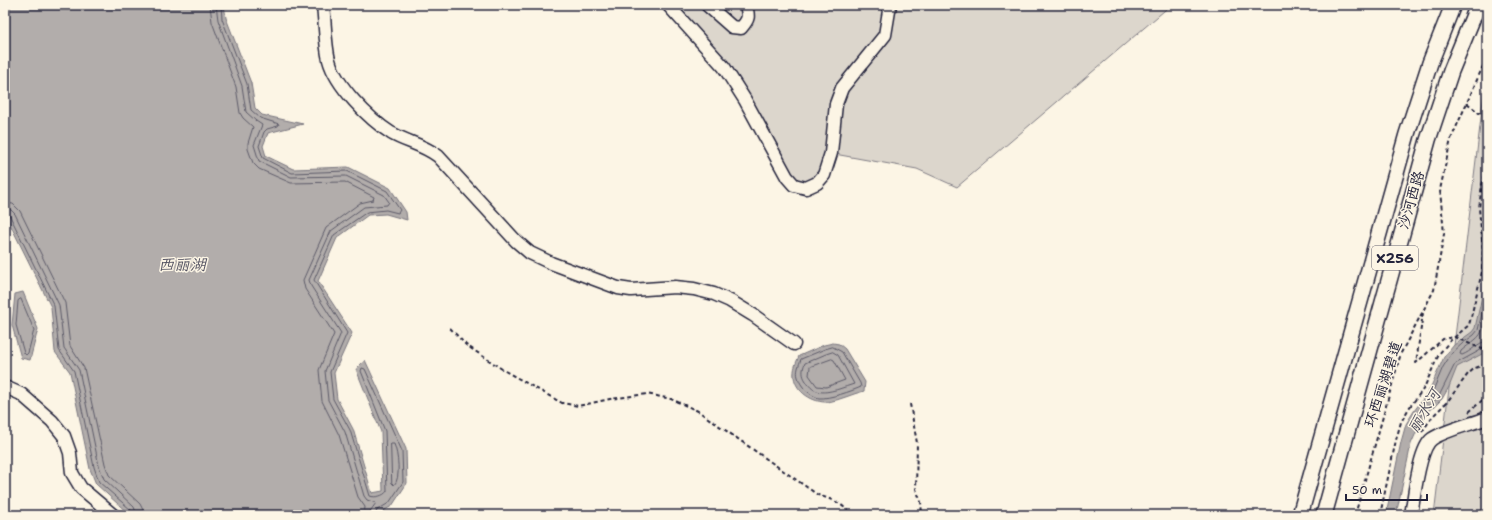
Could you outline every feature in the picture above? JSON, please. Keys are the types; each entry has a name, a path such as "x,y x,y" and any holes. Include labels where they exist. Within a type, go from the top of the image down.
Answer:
{"main road":[{"name":"沙河西路","path":"1300,515 1407,134 1430,63 1453,5"},
{"name":"沙河西路","path":"1324,515 1430,133 1451,71 1478,5"}],"street":[{"path":"323,5 329,59 333,71 342,86 359,107 392,133 427,148 438,156 516,240 530,253 551,263 618,288 631,290 675,287 694,289 714,294 730,301 753,315 794,344"},
{"path":"668,5 724,68 745,100 787,177 794,185 806,188 818,183 824,175 831,153 836,104 842,88 885,35 890,5"},
{"path":"707,5 732,27 740,28 748,21 746,5"},
{"path":"5,387 21,394 52,421 64,436 70,453 72,473 81,488 113,515"},
{"path":"1411,515 1421,463 1427,444 1439,435 1487,418"}],"path":[{"name":"环西丽湖碧道","path":"1355,515 1401,353 1434,290 1444,234 1440,190 1452,138 1487,57"},
{"path":"1467,103 1478,113 1487,109"},
{"path":"1487,135 1486,142 1487,141"},
{"path":"1380,515 1401,422 1424,388 1439,354 1454,337 1470,325 1480,282 1483,256 1479,208 1482,185 1487,169"},
{"path":"1424,310 1416,363 1443,339 1454,337 1487,351"},
{"path":"450,328 466,345 505,371 562,403 578,406 610,399 647,394 671,399 698,411 818,495 834,501 848,511 850,515"},
{"path":"910,404 917,443 916,489 922,502 922,515"}],"shaded area":[{"path":"671,5 1171,5 957,187 917,169 829,153 816,182 796,183 747,99"},
{"path":"1486,75 1487,515 1434,515"}],"water":[{"name":"西丽湖","path":"5,5 224,5 226,18 251,83 255,108 262,115 303,124 268,133 263,146 266,156 293,169 348,167 390,188 406,212 407,220 386,214 368,215 337,238 318,281 352,333 334,373 337,399 353,429 372,493 383,491 381,432 356,369 365,360 406,449 407,483 392,506 376,515 130,515 96,484 90,469 70,372 55,352 51,307 5,214"},
{"name":"丽水河","path":"1487,274 1487,349 1482,354 1457,367 1449,387 1442,399 1428,413 1419,426 1411,444 1396,515 1386,515 1406,424 1429,391 1444,357 1454,345 1472,332 1475,328"},
{"path":"23,292 38,329 30,360 21,358 12,325 15,294"},
{"path":"833,343 839,344 845,349 865,382 864,391 828,402 817,401 806,396 798,387 794,377 795,366 799,356 824,345"}]}
